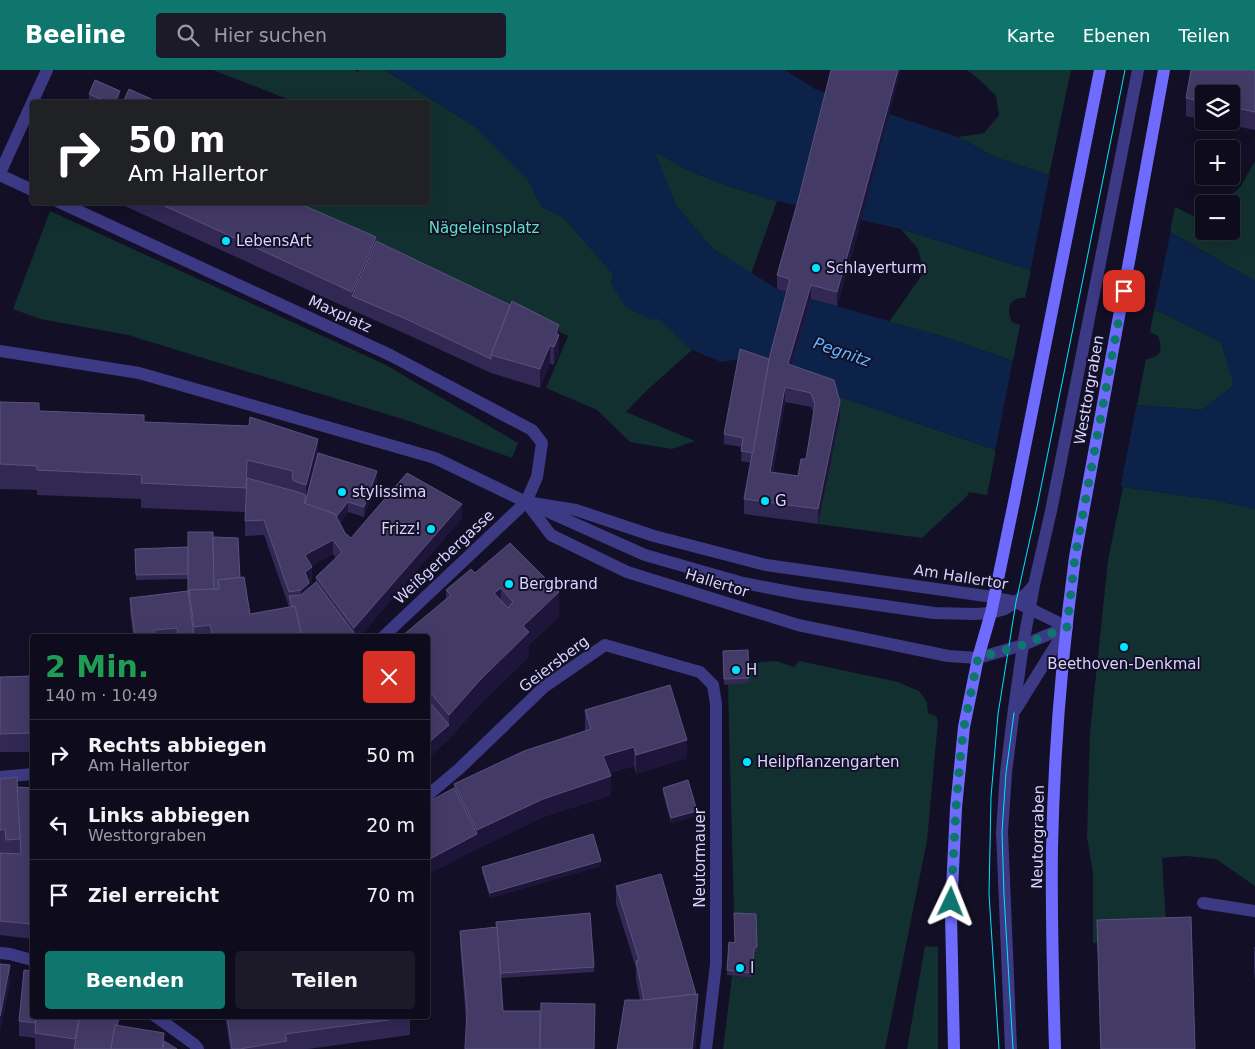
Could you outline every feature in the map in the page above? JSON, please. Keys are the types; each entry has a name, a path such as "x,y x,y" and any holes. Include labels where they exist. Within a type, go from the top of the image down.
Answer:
{"main road":[{"path":"954,1049 951,915 953,855 964,727 1014,502 1100,70"},
{"name":"Westtorgraben","path":"1067,627 1075,557 1164,70"},
{"name":"Neutorgraben","path":"1055,1049 1052,959 1052,848 1058,718 1067,627"}],"street":[{"path":"34,100 46,70"},
{"path":"1011,1049 1002,832 1006,773 1023,645 1034,585 1051,511 1138,70"},
{"path":"30,109 0,174 30,189"},
{"name":"Maxplatz","path":"65,205 390,356 532,430 542,443 537,477 526,502"},
{"path":"0,351 149,375 435,458 526,502"},
{"name":"Hallertor","path":"526,502 576,510 654,536 766,565 808,572"},
{"name":"Hallertor","path":"526,502 645,555 767,588"},
{"name":"Hallertor","path":"526,502 551,535 627,572 798,625 948,656 978,658"},
{"name":"Weißgerbergasse","path":"386,634 526,502"},
{"name":"Am Hallertor","path":"808,572 993,597 1016,602 1067,627"},
{"name":"Am Hallertor","path":"767,588 934,613 959,614 990,613 1006,609 1026,594 1034,585"},
{"path":"978,658 1023,645 1067,627"},
{"path":"1014,714 1067,627"},
{"name":"Geiersberg","path":"430,793 459,769 544,687 605,645 700,672"},
{"name":"Neutormauer","path":"700,672 712,685 716,704 716,964 706,1049"},
{"path":"0,776 30,774"},
{"path":"1203,903 1255,910"},
{"path":"0,953 30,959"},
{"path":"159,1019 194,1044 198,1049"}],"green space":[{"name":"Nägeleinsplatz","path":"213,70 355,70 358,72 359,70 385,70 474,126 528,180 542,207 564,218 613,274 611,284 657,317 692,350 644,393 626,412 695,441 672,449 630,442 597,410 546,388 568,336 293,205 430,205 430,100 290,100"},
{"path":"967,70 1071,70 1049,175 997,158 958,137 984,133 999,115 996,96"},
{"path":"654,151 687,170 728,186 777,201 751,274 712,248 676,206"},
{"path":"1255,161 1255,281 1170,232 1175,207 1195,217 1195,240 1240,240 1240,195 1232,195 1241,186"},
{"path":"50,211 386,365 518,443 512,458 412,422 128,335 40,319 13,309"},
{"path":"901,229 1031,270 1025,298 1012,302 1009,309 1012,322 1020,325 1013,361 941,336 889,322 924,272 918,249"},
{"path":"1154,309 1221,342 1234,385 1202,410 1137,405 1146,359 1158,355 1161,349 1158,336 1150,332"},
{"path":"834,395 996,450 987,495 969,492 922,538 818,524 840,416"},
{"path":"1123,487 1215,500 1255,509 1255,886 1216,859 1186,856 1162,858 1167,940 1093,943 1093,873 1087,837 1090,733 1108,560"},
{"path":"776,661 794,667 799,661 898,682 919,691 927,702 928,713 936,716 938,721 927,841 885,1049 723,1049 732,976 752,978 754,953 757,952 756,919 734,918 728,684 749,663"},
{"path":"925,946 938,947 938,1049 907,1049"}],"water":[{"name":"Pegnitz","path":"385,70 785,70 815,89 958,137 997,158 1049,175 1170,232 1255,281 1255,509 1215,500 1123,487 996,450 834,395 741,359 721,362 692,350 657,318 650,320 625,306 611,284 613,274 564,218 542,207 528,180 474,126","holes":["655,152 687,170 728,186 777,201 901,229 1154,309 1221,342 1234,385 1202,410 1137,405 941,336 777,289 712,248 676,206"]}],"pier":[{"path":"1050,172 1171,230 1154,312 1030,273"},
{"path":"1013,359 1137,402 1120,489 995,452"}],"building":[{"path":"831,70 898,70 837,292 811,285 788,364 834,380 840,402 818,509 744,499 770,355 790,279 777,275","holes":["785,387 811,393 815,404 806,459 801,459 798,476 770,472"]},
{"path":"1191,70 1255,70 1255,112 1240,109 1240,85 1195,85 1195,100 1186,98"},
{"path":"95,80 120,91 116,100 102,100 89,94"},
{"path":"129,89 154,100 124,100"},
{"path":"163,205 303,205 376,237 352,292"},
{"path":"376,241 510,305 491,359 352,296"},
{"path":"512,301 559,325 556,333 559,335 554,347 550,345 540,369 491,355"},
{"path":"740,349 769,359 753,453 741,451 743,438 724,434"},
{"path":"0,402 39,403 39,411 144,415 144,422 249,426 250,417 318,439 306,485 294,481 292,477 293,471 247,460 246,488 141,483 142,475 37,470 37,466 0,464"},
{"path":"318,453 377,471 364,507 348,502 336,517 335,514 305,504"},
{"path":"407,473 462,504 354,628 316,577 342,552 333,540 305,555 312,567 305,572 309,583 301,590 289,592 264,520 245,521 247,478 306,495 304,503 335,514 345,533 351,538"},
{"path":"188,532 213,532 214,589 189,590 189,595 188,591"},
{"path":"213,537 238,538 240,578 218,580 218,589 214,589"},
{"path":"510,543 559,592 523,626 529,632 480,680 449,715 430,692 430,634 404,634 451,595 446,590 471,569 475,573","holes":["501,588 513,602 508,608 494,593"]},
{"path":"188,547 188,574 136,575 135,549"},
{"path":"244,577 250,614 295,606 302,634 206,634 212,633 210,625 194,627 189,590 220,589 218,580"},
{"path":"316,582 354,633 302,634 295,606 292,607 289,596 301,595"},
{"path":"188,591 194,634 178,634 177,628 154,630 154,634 135,634 130,598"},
{"name":"H","path":"748,650 749,678 724,679 723,651"},
{"path":"30,676 30,733 0,734 0,677"},
{"path":"670,685 687,740 636,755 634,747 603,756 611,776 543,799 477,830 454,784 524,751 591,729 585,710"},
{"path":"430,702 449,725 430,741"},
{"path":"17,777 20,839 6,840 5,829 0,830 0,779"},
{"path":"688,780 697,811 671,818 663,788"},
{"path":"17,787 30,788 30,924 0,921 0,853 21,854"},
{"path":"454,788 477,834 430,859 430,801"},
{"path":"593,834 601,861 490,893 482,867"},
{"path":"661,874 696,994 644,1000 636,961 639,960 616,886"},
{"path":"590,913 594,967 501,973 496,922"},
{"path":"734,913 756,914 757,947 754,948 752,973 727,970 729,942 735,943"},
{"path":"1191,917 1195,1049 1101,1049 1097,920"},
{"path":"497,927 503,1011 540,1011 540,1049 465,1049 467,1012 460,931"},
{"path":"0,964 10,965 0,1016"},
{"path":"24,970 30,971 30,1019 36,1019 35,1023 19,1021"},
{"path":"698,994 692,1049 617,1049 625,1000 645,1000"},
{"path":"541,1003 595,1004 594,1049 540,1049"},
{"path":"36,1019 78,1019 75,1039 35,1033"},
{"path":"79,1019 118,1019 117,1025 115,1025 111,1049 74,1049"},
{"path":"227,1019 395,1019 285,1034 287,1041 232,1049"},
{"path":"115,1025 164,1033 162,1049 111,1049"},
{"path":"164,1041 177,1049 163,1049"}],"tram line":[{"path":"999,1049 989,894 991,797 998,714 1016,602 1037,507 1125,70"},
{"path":"1013,1049 1002,832 1006,773 1014,713"}],"place":[{"name":"LebensArt","path":"226,241"},
{"name":"Schlayerturm","path":"816,268"},
{"name":"stylissima","path":"342,492"},
{"name":"G","path":"765,501"},
{"name":"Frizz!","path":"431,529"},
{"name":"Bergbrand","path":"509,584"},
{"name":"Beethoven-Denkmal","path":"1124,647"},
{"name":"H","path":"736,670"},
{"name":"Heilpflanzengarten","path":"747,762"},
{"name":"I","path":"740,968"}],"route":[{"path":"951,902 961,750 978,658 1023,645 1067,627 1075,557 1124,291"}]}
